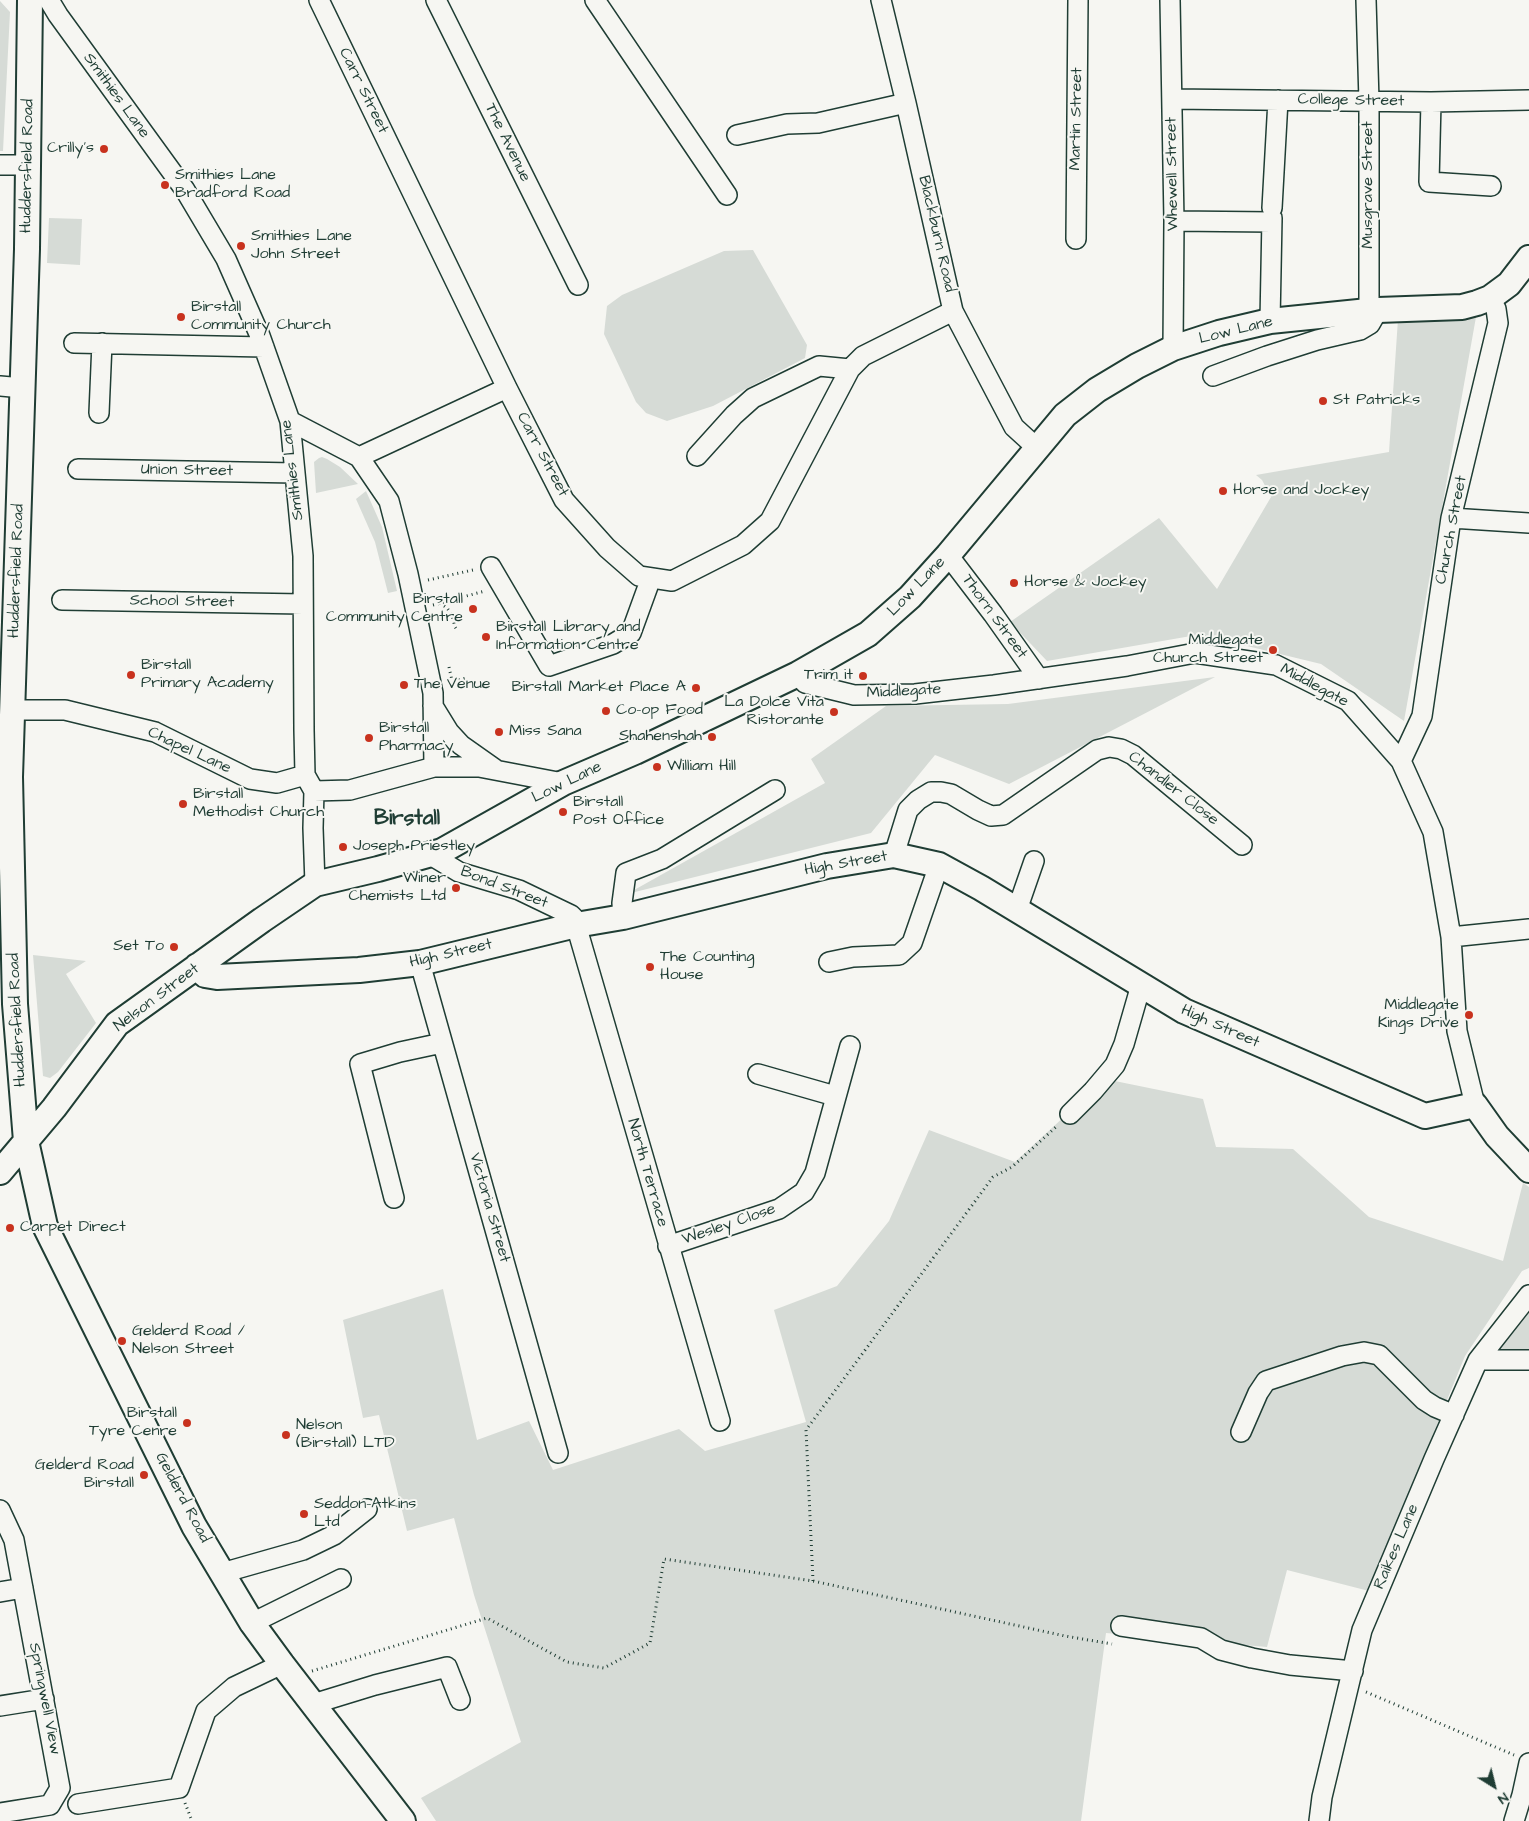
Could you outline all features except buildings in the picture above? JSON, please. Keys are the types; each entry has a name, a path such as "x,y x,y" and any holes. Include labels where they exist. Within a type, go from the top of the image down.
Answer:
{"main road":[{"name":"Huddersfield Road","path":"26,1141 15,1004 8,723 23,388 29,166 30,0"},
{"name":"Low Lane","path":"315,884 442,850 563,783 635,752 798,674 868,634 910,597 948,555 1066,414 1097,390 1173,348 1219,332 1270,321 1374,310 1462,307 1490,298 1509,284 1528,264"},
{"name":"High Street","path":"197,966 205,975 217,977 358,970 420,963 576,925 623,917 827,866 894,855 939,865 1184,1011 1425,1116 1475,1105"},
{"name":"Nelson Street","path":"0,1172 54,1108 116,1024 315,884"},
{"path":"1475,1105 1497,1136 1529,1170"},
{"name":"Gelderd Road","path":"26,1141 45,1226 194,1526 252,1623 403,1821"}],"street":[{"name":"Smithies Lane","path":"49,0 58,16 185,190 226,259 264,347 290,421 303,556 303,604 315,884"},
{"name":"Carr Street","path":"319,0 507,388 564,500 607,548 640,576 672,581 743,545 770,520 850,370 864,356 953,311"},
{"name":"The Avenue","path":"436,0 578,285"},
{"path":"596,0 727,195"},
{"name":"Blackburn Road","path":"881,0 953,311 1014,426 1036,448"},
{"name":"Martin Street","path":"1076,239 1078,0"},
{"name":"Whewell Street","path":"1170,0 1174,221 1173,348"},
{"name":"Musgrave Street","path":"1366,0 1374,310"},
{"name":"College Street","path":"1172,99 1431,102 1529,100"},
{"path":"1270,321 1272,216 1278,100"},
{"path":"1431,102 1429,182 1491,186"},
{"path":"738,135 787,124 818,122 906,103"},
{"path":"0,165 29,166"},
{"path":"1174,221 1272,216"},
{"name":"Church Street","path":"1402,761 1422,716 1451,518 1498,323 1496,308 1490,298"},
{"path":"1213,376 1317,340 1360,330 1370,324 1374,310"},
{"path":"74,343 264,347"},
{"path":"99,413 102,344"},
{"path":"697,456 734,415 753,398 819,366 850,370"},
{"path":"0,386 23,388"},
{"path":"359,458 507,388"},
{"path":"290,421 359,458 389,500 410,583 433,693 434,767"},
{"name":"Union Street","path":"78,469 295,473"},
{"path":"1451,518 1529,523"},
{"name":"Thorn Street","path":"948,555 1039,679"},
{"path":"491,567 549,666 613,644 631,633 651,578"},
{"name":"School Street","path":"62,600 303,604"},
{"name":"Middlegate","path":"798,674 805,683 854,695 915,694 1128,666 1195,653 1276,665 1348,700 1402,761 1433,832 1451,937 1457,1031 1475,1105"},
{"path":"433,706 449,732 461,745 496,770"},
{"name":"Chapel Lane","path":"8,723 65,710 155,732 250,779 277,783 310,783 350,790 434,767 479,767 563,783"},
{"name":"Chandler Close","path":"894,855 908,810 918,800 931,792 951,794 991,816 1003,815 1097,750 1109,747 1121,749 1133,755 1242,845"},
{"path":"623,917 622,903 626,873 662,859 775,790"},
{"name":"Bond Street","path":"429,854 459,872 519,890 571,915 576,925"},
{"path":"1016,910 1034,861"},
{"path":"830,962 853,957 899,955 912,944 939,865"},
{"name":"North Terrace","path":"576,925 720,1421"},
{"path":"1451,937 1529,929"},
{"name":"Victoria Street","path":"420,963 558,1453"},
{"path":"1070,1114 1115,1065 1124,1044 1141,985"},
{"path":"394,1198 360,1064 442,1043"},
{"name":"Wesley Close","path":"668,1246 779,1209 804,1192 815,1173 850,1046"},
{"path":"758,1074 835,1096"},
{"name":"Raikes Lane","path":"1319,1821 1322,1797 1362,1630 1478,1360 1529,1295"},
{"path":"1241,1432 1258,1393 1266,1381 1342,1356 1364,1352 1380,1355 1424,1400 1435,1407 1454,1414"},
{"path":"1478,1360 1529,1360"},
{"path":"222,1573 303,1550 334,1535 367,1509"},
{"name":"Springwell View","path":"0,1510 14,1540 60,1788 50,1805 0,1813"},
{"path":"252,1623 341,1579"},
{"path":"0,1592 23,1588"},
{"path":"1121,1626 1201,1638 1221,1650 1351,1678"},
{"path":"313,1704 375,1685 447,1667 460,1700"},
{"path":"78,1804 179,1788 206,1711 234,1687 287,1670"},
{"path":"0,1706 44,1699"},
{"path":"1514,1821 1522,1794 1524,1760"}],"path":[{"path":"410,583 491,567"},
{"path":"446,601 502,586"},
{"path":"440,603 452,615 454,627 458,631"},
{"path":"813,1581 806,1430 993,1177 1012,1167 1070,1114"},
{"path":"287,1670 487,1618 567,1662 604,1668 650,1644 664,1559 813,1581 1065,1636 1114,1644"},
{"path":"1351,1678 1524,1760"}],"shaded area":[{"path":"0,1 10,12 3,151 0,151"},
{"path":"49,218 82,219 80,265 47,263"},
{"path":"753,250 807,345 805,358 713,406 667,421 646,413 636,402 604,334 607,306 622,295 724,251"},
{"path":"1476,317 1404,721 1321,664 1243,645 1191,636 1047,661 1010,622 1159,518 1217,589 1271,497 1262,480 1256,475 1389,452 1398,319"},
{"path":"322,457 340,467 358,484 316,493 314,462"},
{"path":"366,491 382,527 397,591 388,593 375,542 356,499"},
{"path":"1215,677 1009,784 935,755 871,833 627,894 825,783 811,759 886,706 1008,704"},
{"path":"33,955 86,961 66,974 96,1023 58,1072 50,1078 43,1076"},
{"path":"1105,1079 1203,1099 1216,1147 1293,1149 1369,1217 1503,1261 1523,1183 1529,1187 1529,1268 1522,1271 1465,1356 1369,1591 1287,1570 1267,1647 1106,1633 1081,1821 436,1821 421,1798 521,1742 474,1595 454,1518 407,1531 379,1415 363,1418 343,1320 443,1289 477,1440 529,1421 553,1470 679,1429 705,1451 806,1422 774,1310 837,1286 889,1221 929,1130 1015,1162"},
{"path":"1529,1312 1529,1350 1500,1349"}],"place":[{"name":"Crilly's","path":"104,149"},
{"name":"Smithies Lane Bradford Road","path":"165,185"},
{"name":"Smithies Lane John Street","path":"241,246"},
{"name":"Birstall Community Church","path":"181,317"},
{"name":"St Patricks","path":"1323,401"},
{"name":"Horse and Jockey","path":"1223,491"},
{"name":"Horse & Jockey","path":"1014,583"},
{"name":"Birstall Community Centre","path":"473,609"},
{"name":"Birstall Library and Information Centre","path":"486,637"},
{"name":"Middlegate Church Street","path":"1273,650"},
{"name":"Birstall Primary Academy","path":"131,675"},
{"name":"Trim it","path":"863,676"},
{"name":"The Venue","path":"404,685"},
{"name":"Birstall Market Place A","path":"696,688"},
{"name":"Co-op Food","path":"606,711"},
{"name":"La Dolce Vita Ristorante","path":"834,712"},
{"name":"Miss Sana","path":"499,732"},
{"name":"Shahenshah","path":"712,737"},
{"name":"Birstall Pharmacy","path":"369,738"},
{"name":"William Hill","path":"657,767"},
{"name":"Birstall Methodist Church","path":"183,804"},
{"name":"Birstall Post Office","path":"563,812"},
{"name":"Joseph Priestley","path":"343,847"},
{"name":"Winer Chemists Ltd","path":"456,888"},
{"name":"Set To","path":"174,947"},
{"name":"The Counting House","path":"650,967"},
{"name":"Middlegate Kings Drive","path":"1469,1015"},
{"name":"Carpet Direct","path":"10,1228"},
{"name":"Gelderd Road / Nelson Street","path":"122,1341"},
{"name":"Birstall Tyre Cenre","path":"187,1423"},
{"name":"Nelson (Birstall) LTD","path":"286,1435"},
{"name":"Gelderd Road Birstall","path":"144,1475"},
{"name":"Seddon-Atkins Ltd","path":"304,1514"}],"district":[{"name":"Birstall","path":"407,820"}]}
